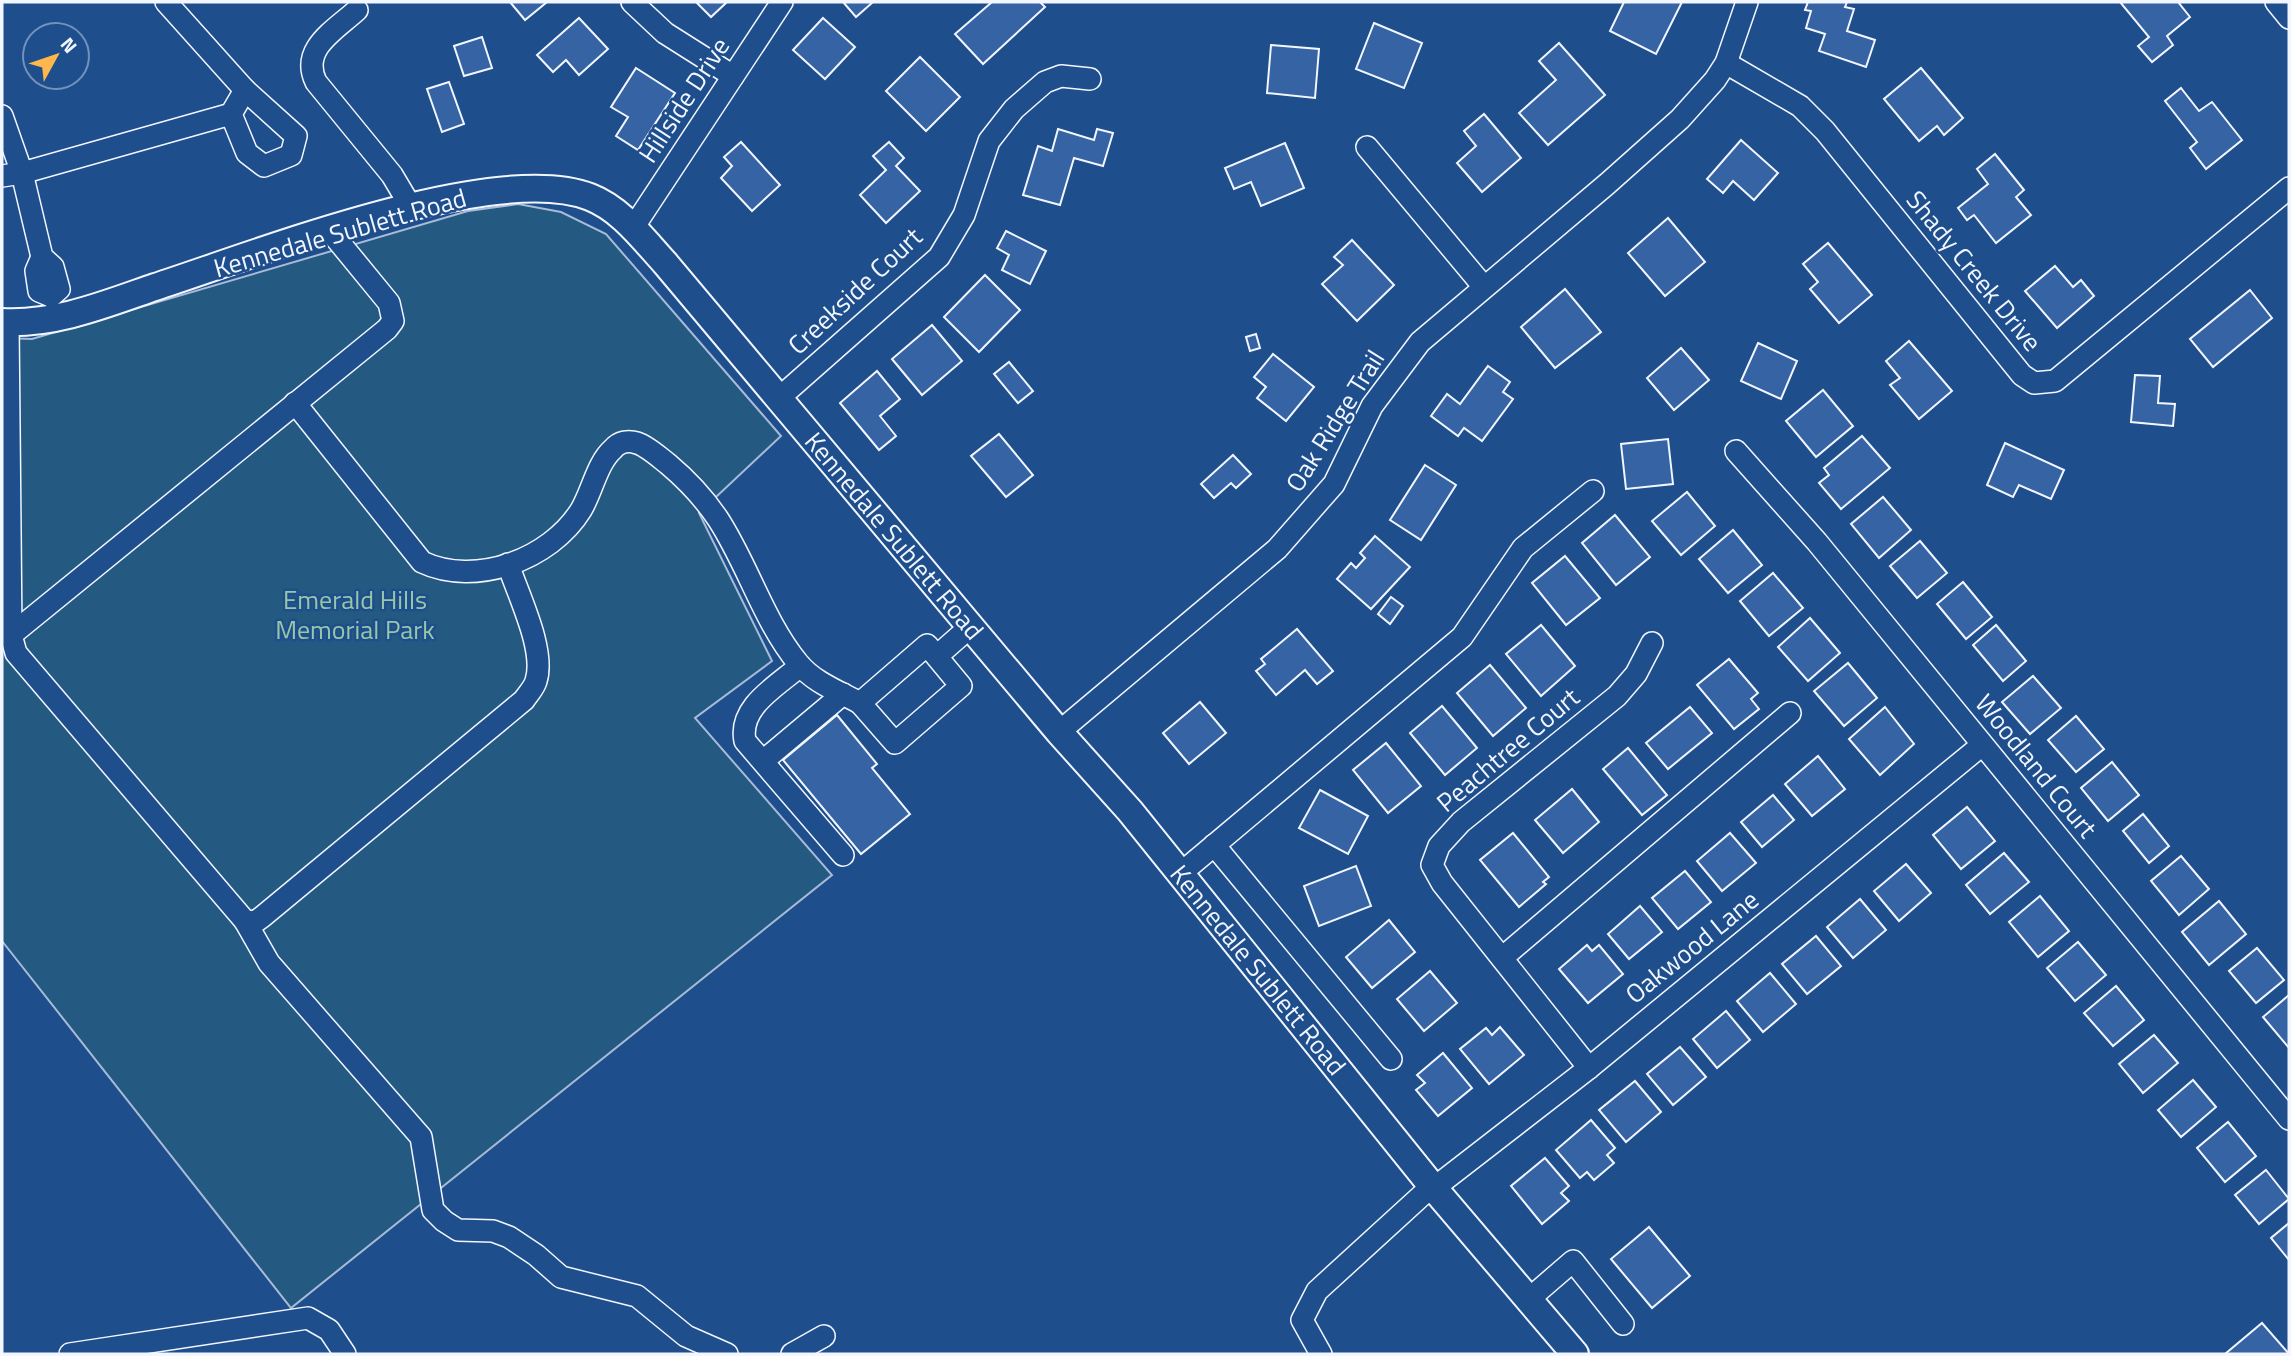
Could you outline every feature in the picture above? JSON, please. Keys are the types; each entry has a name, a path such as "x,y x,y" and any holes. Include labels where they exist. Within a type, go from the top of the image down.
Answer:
{"main road":[{"name":"Kennedale Sublett Road","path":"5,323 52,307 68,316 411,207 507,188 548,189 588,196 607,205 633,228 1059,732 1130,811 1433,1187 1575,1354"}],"street":[{"path":"166,2 245,90 296,136 291,155 264,166 247,153 231,114"},
{"path":"632,2 664,33 733,76"},
{"name":"Hillside Drive","path":"633,228 782,2"},
{"name":"Oak Ridge Trail","path":"1059,732 1277,549 1334,484 1372,406 1420,342 1680,119 1715,80 1726,62 1747,2"},
{"path":"2276,2 2289,18"},
{"path":"357,10 314,52 310,70 316,82 392,175 411,207"},
{"name":"Shady Creek Drive","path":"1726,62 1800,106 1825,131 2022,375 2034,383 2055,381 2289,188"},
{"name":"Creekside Court","path":"778,399 939,257 964,215 989,141 1014,109 1045,82 1060,76 1090,79"},
{"path":"12,175 231,114 245,90"},
{"path":"2,116 12,175 42,257 53,267 59,289 52,307"},
{"path":"1367,147 1484,287"},
{"path":"11,635 393,321 389,303 330,231"},
{"path":"5,323 11,635 16,653 244,921 269,963 421,1138 433,1210 444,1221 458,1230 493,1231 509,1237 536,1255 561,1277 637,1296 686,1336 727,1354"},
{"path":"295,402 422,562 437,569 466,572 498,569 533,552 573,522 612,449 625,441 638,443 690,482 718,519 778,635 800,666 852,699 895,743 961,686 928,645 852,699 763,761"},
{"name":"Woodland Court","path":"1736,452 1817,542 2289,1119"},
{"path":"1180,873 1462,637 1523,548 1593,491"},
{"path":"244,921 262,917 530,692 539,667 536,646 508,564"},
{"path":"937,656 970,627"},
{"name":"Peachtree Court","path":"1589,1068 1441,883 1432,865 1439,846 1461,822 1617,696 1636,674 1651,643"},
{"path":"800,666 747,715 743,729 745,741 843,855"},
{"path":"1502,958 1790,713"},
{"name":"Oakwood Lane","path":"1321,1354 1302,1320 1317,1291 1433,1187 1589,1068 1982,745"},
{"path":"1214,845 1391,1059"},
{"path":"1529,1299 1573,1261 1623,1324"},
{"path":"70,1354 309,1318 329,1330 345,1354"},
{"path":"792,1354 824,1336"}],"green space":[{"name":"Emerald Hills Memorial Park","path":"518,204 561,212 606,234 781,436 699,513 772,661 695,718 832,875 291,1308 2,941 2,338 32,339 468,211"}],"building":[{"path":"510,2 547,2 525,20"},
{"path":"696,2 727,2 711,17"},
{"path":"843,2 873,2 856,17"},
{"path":"992,2 1040,2 1045,7 983,64 955,34"},
{"path":"1624,2 1682,2 1656,54 1610,31"},
{"path":"1808,2 1847,2 1845,7 1854,9 1847,31 1875,40 1866,67 1819,51 1825,34 1806,28 1811,11 1805,10"},
{"path":"2120,2 2178,2 2190,17 2167,36 2173,45 2152,62 2138,46 2149,37"},
{"path":"579,18 608,49 579,75 566,60 553,72 537,55"},
{"path":"823,18 855,47 825,79 793,50"},
{"path":"1374,23 1422,43 1404,88 1356,69"},
{"path":"482,37 492,68 464,76 454,46"},
{"path":"1559,43 1605,95 1548,145 1519,113 1556,80 1539,61"},
{"path":"1271,45 1319,49 1315,98 1267,93"},
{"path":"920,57 960,97 926,131 886,91"},
{"path":"636,68 675,93 638,150 616,136 628,117 611,107"},
{"path":"1921,68 1963,118 1944,135 1937,126 1919,141 1884,99"},
{"path":"449,82 464,124 442,132 427,89"},
{"path":"2181,88 2199,111 2212,102 2242,140 2206,169 2190,148 2197,142 2165,101"},
{"path":"1484,114 1521,158 1482,192 1457,163 1476,146 1464,131"},
{"path":"1058,129 1094,140 1097,129 1113,133 1103,166 1074,158 1060,205 1023,195 1038,146 1052,151"},
{"path":"1741,140 1778,173 1754,200 1733,181 1723,193 1707,179"},
{"path":"741,142 780,185 752,211 721,178 732,166 724,157"},
{"path":"889,142 904,158 896,166 920,191 886,223 860,195 886,170 873,156"},
{"path":"1285,143 1304,188 1261,206 1251,182 1234,189 1225,168"},
{"path":"1995,154 2024,190 2016,197 2031,215 1996,243 1974,215 1967,220 1958,208 1988,184 1977,169"},
{"path":"1668,218 1705,262 1665,296 1628,253"},
{"path":"1006,231 1046,251 1030,284 1002,270 1009,255 997,248"},
{"path":"1352,240 1394,285 1357,321 1322,284 1343,265 1334,257"},
{"path":"1828,243 1872,295 1839,323 1810,289 1818,282 1803,264"},
{"path":"2055,266 2073,287 2081,280 2094,296 2057,328 2025,291"},
{"path":"985,275 1020,310 979,352 944,317"},
{"path":"1565,289 1601,332 1555,368 1521,327"},
{"path":"2250,290 2272,318 2213,367 2190,339"},
{"path":"932,325 962,361 922,395 892,359"},
{"path":"1256,334 1260,348 1250,351 1246,337"},
{"path":"1909,341 1952,391 1919,419 1890,385 1900,378 1886,361"},
{"path":"1758,343 1797,361 1781,399 1741,381"},
{"path":"1681,348 1709,380 1674,410 1647,378"},
{"path":"1273,354 1314,387 1286,421 1257,398 1266,387 1254,377"},
{"path":"1009,362 1033,391 1018,403 994,374"},
{"path":"1488,366 1510,382 1503,392 1513,399 1482,441 1464,428 1458,436 1431,416 1447,394 1460,404"},
{"path":"877,371 900,399 880,416 896,436 879,450 840,403"},
{"path":"2135,375 2160,376 2158,403 2175,404 2173,426 2131,422"},
{"path":"1823,390 1853,426 1816,457 1786,421"},
{"path":"999,434 1033,475 1006,497 971,456"},
{"path":"1862,436 1890,468 1841,509 1819,483 1829,475 1824,468"},
{"path":"1668,439 1673,484 1626,489 1621,444"},
{"path":"2005,443 2064,470 2051,499 2019,485 2013,497 1987,485"},
{"path":"1233,455 1251,474 1236,488 1231,483 1214,498 1201,484"},
{"path":"1425,465 1456,485 1421,540 1390,520"},
{"path":"1687,492 1715,526 1681,555 1652,521"},
{"path":"1883,497 1911,530 1879,558 1851,524"},
{"path":"1615,515 1650,557 1616,585 1582,543"},
{"path":"1733,530 1762,565 1728,593 1699,559"},
{"path":"1375,536 1410,567 1371,609 1337,579 1351,563 1356,568 1365,558 1360,553"},
{"path":"1920,541 1947,573 1917,598 1890,566"},
{"path":"1565,556 1600,598 1566,625 1532,583"},
{"path":"1773,573 1803,608 1769,636 1740,601"},
{"path":"1963,582 1992,617 1966,639 1937,604"},
{"path":"1391,597 1403,606 1390,624 1378,614"},
{"path":"1810,618 1840,653 1808,681 1778,647"},
{"path":"1541,625 1575,666 1541,696 1506,654"},
{"path":"1996,625 2026,661 2003,681 1973,645"},
{"path":"1297,629 1333,671 1317,684 1305,670 1276,695 1256,671 1265,664 1261,659"},
{"path":"1729,659 1758,693 1751,699 1759,709 1734,729 1697,685"},
{"path":"1848,663 1877,698 1844,726 1814,691"},
{"path":"1490,665 1526,708 1493,736 1457,693"},
{"path":"2033,676 2061,708 2030,734 2002,702"},
{"path":"1200,702 1226,733 1189,764 1163,733"},
{"path":"1442,706 1477,748 1445,775 1410,733"},
{"path":"1690,707 1712,733 1668,769 1646,743"},
{"path":"1885,707 1914,744 1880,775 1849,739"},
{"path":"837,715 877,764 872,768 910,814 861,854 783,760"},
{"path":"2076,716 2104,749 2076,772 2048,740"},
{"path":"1386,743 1421,786 1388,813 1353,770"},
{"path":"1628,748 1667,795 1642,815 1603,769"},
{"path":"1818,756 1845,789 1812,816 1785,784"},
{"path":"2112,762 2139,795 2108,821 2081,788"},
{"path":"1572,789 1599,822 1563,853 1535,820"},
{"path":"1320,790 1368,816 1348,854 1299,828"},
{"path":"1773,795 1794,820 1762,847 1741,822"},
{"path":"1967,807 1995,841 1961,869 1933,835"},
{"path":"2143,814 2169,846 2149,863 2123,831"},
{"path":"1513,833 1549,877 1543,882 1546,884 1519,907 1480,860"},
{"path":"1730,833 1756,863 1722,891 1697,861"},
{"path":"2004,853 2029,882 1990,914 1966,885"},
{"path":"2181,856 2209,889 2179,915 2151,881"},
{"path":"1906,864 1931,893 1899,921 1874,891"},
{"path":"1356,866 1371,906 1319,926 1304,886"},
{"path":"1685,871 1711,902 1678,929 1652,898"},
{"path":"2040,896 2069,931 2038,957 2009,922"},
{"path":"1860,899 1886,930 1853,958 1827,927"},
{"path":"2219,901 2246,934 2209,965 2182,932"},
{"path":"1640,906 1662,932 1629,959 1608,934"},
{"path":"1389,920 1415,952 1372,988 1346,957"},
{"path":"1816,936 1841,966 1807,994 1782,964"},
{"path":"2078,942 2106,975 2075,1001 2047,968"},
{"path":"1587,945 1592,951 1599,945 1623,974 1588,1003 1559,969"},
{"path":"2257,948 2284,980 2256,1003 2229,971"},
{"path":"1430,971 1457,1003 1424,1031 1397,999"},
{"path":"1770,973 1796,1004 1763,1032 1737,1001"},
{"path":"2116,986 2144,1020 2113,1046 2084,1013"},
{"path":"2289,995 2289,1048 2263,1017"},
{"path":"1726,1011 1750,1040 1717,1068 1693,1039"},
{"path":"1500,1027 1524,1055 1489,1084 1460,1049 1486,1028 1492,1035"},
{"path":"2154,1035 2178,1063 2143,1093 2119,1064"},
{"path":"1680,1047 1706,1077 1673,1105 1647,1074"},
{"path":"1443,1053 1472,1088 1438,1116 1416,1090 1425,1083 1417,1075"},
{"path":"2193,1080 2216,1107 2181,1137 2158,1110"},
{"path":"1635,1081 1661,1112 1626,1142 1599,1110"},
{"path":"1591,1120 1615,1148 1607,1155 1614,1163 1594,1180 1587,1172 1580,1178 1556,1150"},
{"path":"2228,1122 2256,1156 2225,1182 2197,1148"},
{"path":"1545,1158 1569,1186 1561,1193 1569,1201 1542,1224 1511,1186"},
{"path":"2266,1170 2289,1199 2259,1224 2235,1195"},
{"path":"2289,1223 2289,1260 2271,1238"},
{"path":"1649,1227 1690,1276 1652,1308 1611,1259"},
{"path":"2262,1323 2289,1354 2225,1354"}]}
